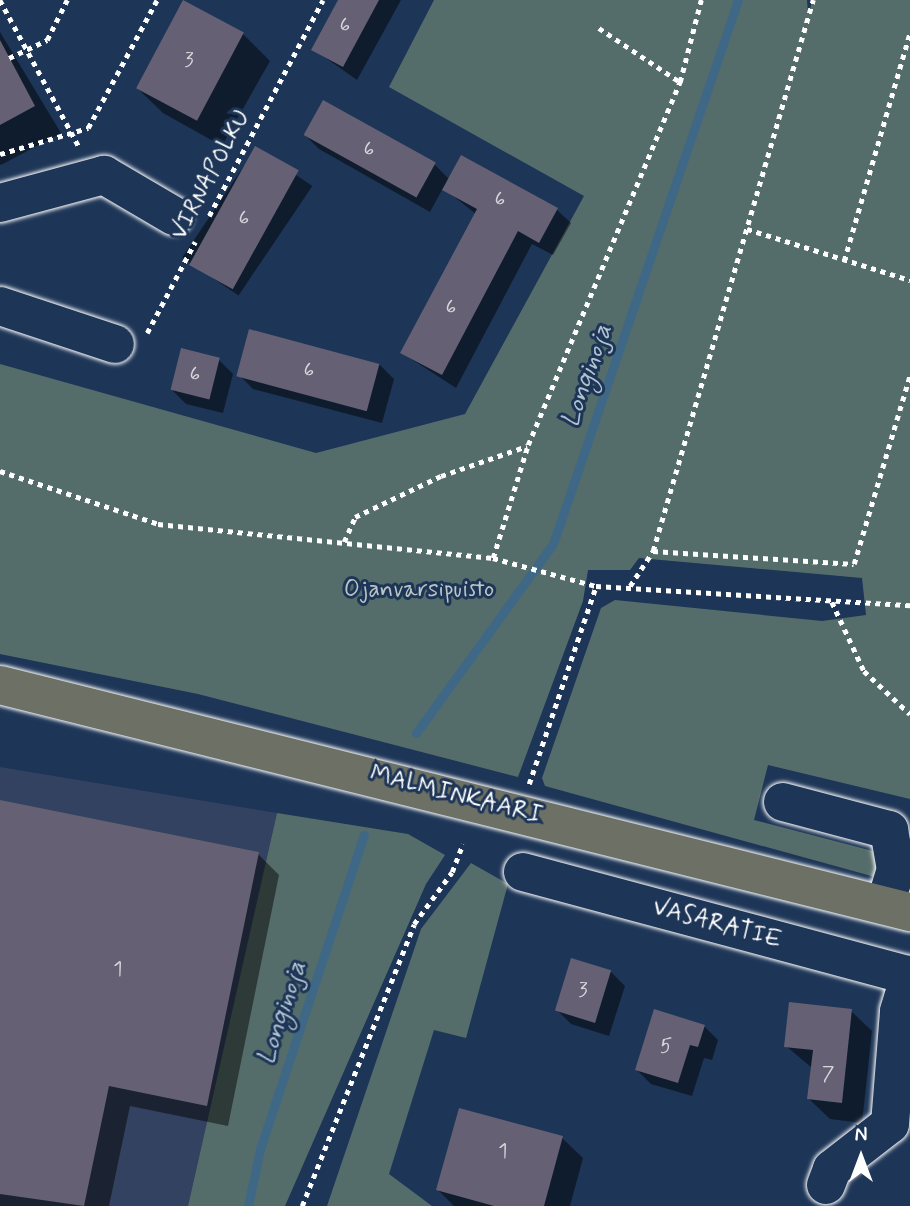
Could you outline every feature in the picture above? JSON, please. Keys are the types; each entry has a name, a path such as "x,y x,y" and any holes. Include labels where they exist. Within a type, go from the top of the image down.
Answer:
{"main road":[{"name":"MALMINKAARI","path":"0,685 898,909"}],"street":[{"path":"0,203 85,176 104,175 194,223"},
{"path":"0,306 115,344"},
{"path":"783,802 889,830 896,869 898,909"},
{"name":"VASARATIE","path":"523,872 910,976"},
{"path":"826,1185 840,1161 891,1124 899,1011 910,976"}],"path":[{"path":"0,0 77,135 85,176"},
{"path":"9,58 29,51 47,40 67,0"},
{"path":"0,154 77,135 88,128 158,0"},
{"name":"VIRNAPOLKU","path":"115,344 142,343 194,223 323,0"},
{"path":"493,558 528,445 680,82 701,0"},
{"path":"631,586 653,551 813,0"},
{"path":"599,28 680,82"},
{"path":"844,261 910,33"},
{"path":"747,229 910,280"},
{"path":"653,551 854,564 910,375"},
{"path":"344,542 355,517 441,476 528,445"},
{"path":"0,471 158,524 493,558 550,570 596,586 631,586 910,606"},
{"path":"529,783 596,586"},
{"path":"832,601 864,671 910,714"},
{"path":"302,1206 414,924 452,872 463,844"}],"shaded area":[{"path":"0,767 277,813 188,1206 0,1206"}],"green space":[{"name":"Ojanvarsipuisto","path":"434,0 807,0 808,14 813,0 910,0 910,799 768,765 754,820 884,854 875,877 545,786 542,778 601,608 615,600 822,621 866,615 862,578 639,558 630,570 588,570 583,601 518,777 198,694 0,654 0,364 316,453 465,414 584,196 389,87"},
{"path":"277,813 408,834 445,855 426,884 285,1206 188,1206"},
{"path":"471,863 508,884 466,1038 434,1030 389,1174 432,1206 327,1206 421,929"}],"building":[{"path":"183,0 244,32 197,121 136,88"},
{"path":"338,0 379,0 343,67 311,50"},
{"path":"0,40 35,106 0,125"},
{"path":"323,100 436,163 416,198 304,135"},
{"path":"255,146 299,170 233,289 189,265"},
{"path":"461,155 558,208 539,243 518,231 442,375 400,353 477,209 442,190"},
{"path":"249,329 379,364 367,411 236,376"},
{"path":"181,348 220,358 209,399 171,390"},
{"path":"0,800 259,852 207,1106 109,1086 84,1206 0,1194"},
{"path":"571,958 611,970 595,1023 555,1011"},
{"path":"789,1002 852,1009 842,1103 807,1099 813,1050 784,1047"},
{"path":"654,1009 705,1025 698,1047 690,1045 678,1083 635,1070"},
{"path":"459,1108 563,1136 544,1206 494,1206 436,1190"}],"waterway":[{"name":"Longinoja","path":"416,733 553,544 738,0"},
{"name":"Longinoja","path":"248,1206 260,1149 364,835"}]}
